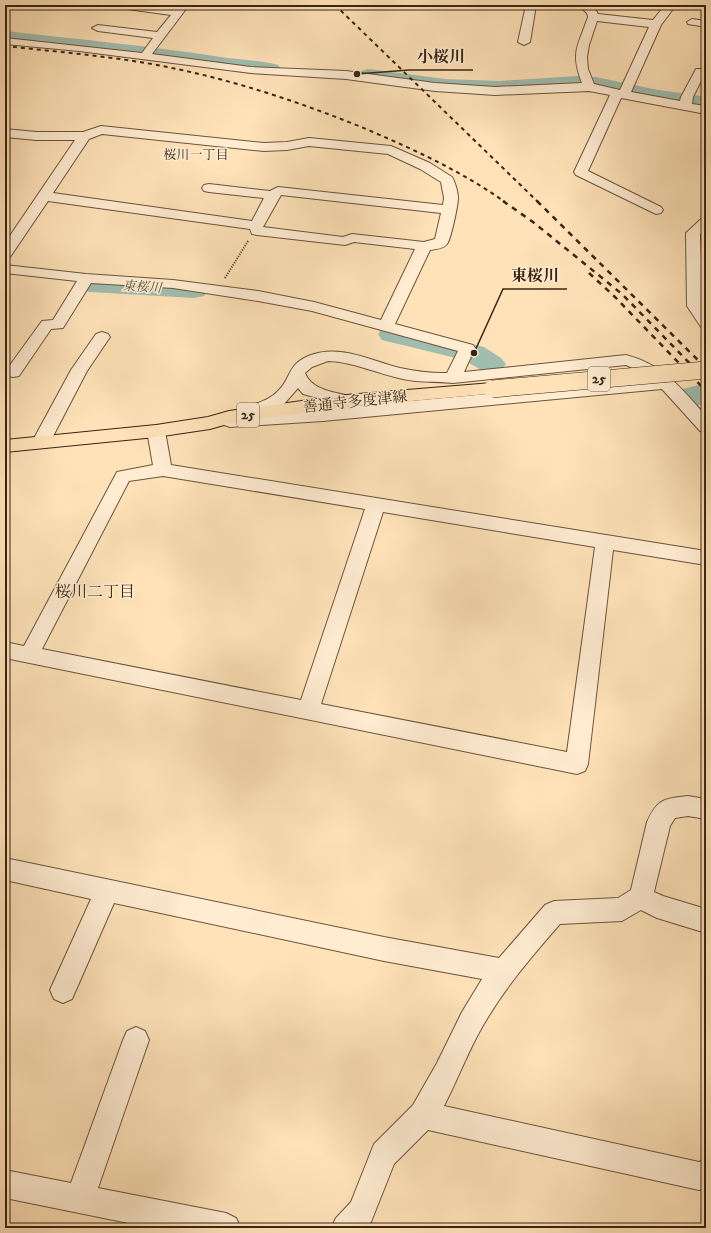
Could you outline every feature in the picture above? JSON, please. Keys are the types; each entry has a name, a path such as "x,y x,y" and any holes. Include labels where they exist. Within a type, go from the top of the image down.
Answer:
{"main road":[{"name":"善通寺多度津線","path":"5,446 156,431 210,423 229,417 346,401 706,370"}],"street":[{"path":"524,42 531,5"},
{"path":"582,5 595,11 656,24"},
{"path":"656,210 581,172 624,91 656,24 671,5"},
{"path":"127,6 181,9"},
{"path":"147,53 181,9"},
{"path":"588,84 581,63 583,43 595,11"},
{"path":"692,22 706,24"},
{"path":"98,28 160,36"},
{"path":"5,41 147,53 251,70 346,75 435,88 501,91 588,84 686,102 706,110"},
{"path":"686,102 700,71"},
{"path":"5,133 36,136 84,136 101,130 264,147 287,146 308,142 391,150 425,166 447,180 451,198 442,241 438,244 424,246 352,238 345,241 44,196"},
{"path":"5,254 84,136"},
{"path":"209,188 273,194"},
{"path":"257,228 273,194 278,191 449,210"},
{"path":"706,222 693,233 695,306 706,324"},
{"path":"386,327 424,246"},
{"path":"5,269 86,278 173,284 218,290 314,308 468,348 453,378"},
{"path":"12,372 47,324 58,325 86,278"},
{"path":"41,442 79,370 102,337"},
{"path":"229,417 268,405 280,399 288,391 297,372 304,363 318,358 332,356 351,358 386,370 423,377 453,378 626,360 636,362 667,383 706,427"},
{"path":"297,372 300,381 309,390 346,401"},
{"path":"210,423 323,415 667,383"},
{"path":"156,431 163,470"},
{"path":"29,655 123,476 163,470 706,558"},
{"path":"308,711 376,505"},
{"path":"5,650 577,764 605,542"},
{"path":"346,1228 361,1212 384,1154 423,1115 447,1073 471,1021 504,971 554,913 622,910 641,897 659,822 668,809 688,806 706,809"},
{"path":"5,869 384,949 504,971"},
{"path":"63,990 107,891"},
{"path":"641,897 658,906 706,921"},
{"path":"80,1199 136,1040"},
{"path":"423,1115 699,1176 706,1173"},
{"path":"5,1184 226,1228"}],"path":[{"path":"218,290 257,228"}],"waterway":[{"path":"5,37 156,53 244,67 271,69"},
{"path":"368,75 445,85 500,87 577,82 596,83 653,96 706,104"},
{"name":"東桜川","path":"90,284 194,290"},
{"name":"東桜川","path":"392,334 474,353 491,364"},
{"name":"東桜川","path":"694,396 706,393"}],"railway":[{"path":"335,5 538,202"},
{"path":"5,46 140,62 169,67 255,89 339,118 402,145 472,180 505,202"},
{"path":"503,201 533,222 622,294 706,380"},
{"path":"537,201 706,368"},
{"path":"589,273 615,297 706,391"}],"place":[{"name":"小桜川","path":"357,74"},
{"name":"東桜川","path":"474,353"}],"district":[{"name":"桜川一丁目","path":"196,155"},
{"name":"桜川二丁目","path":"95,592"}]}
